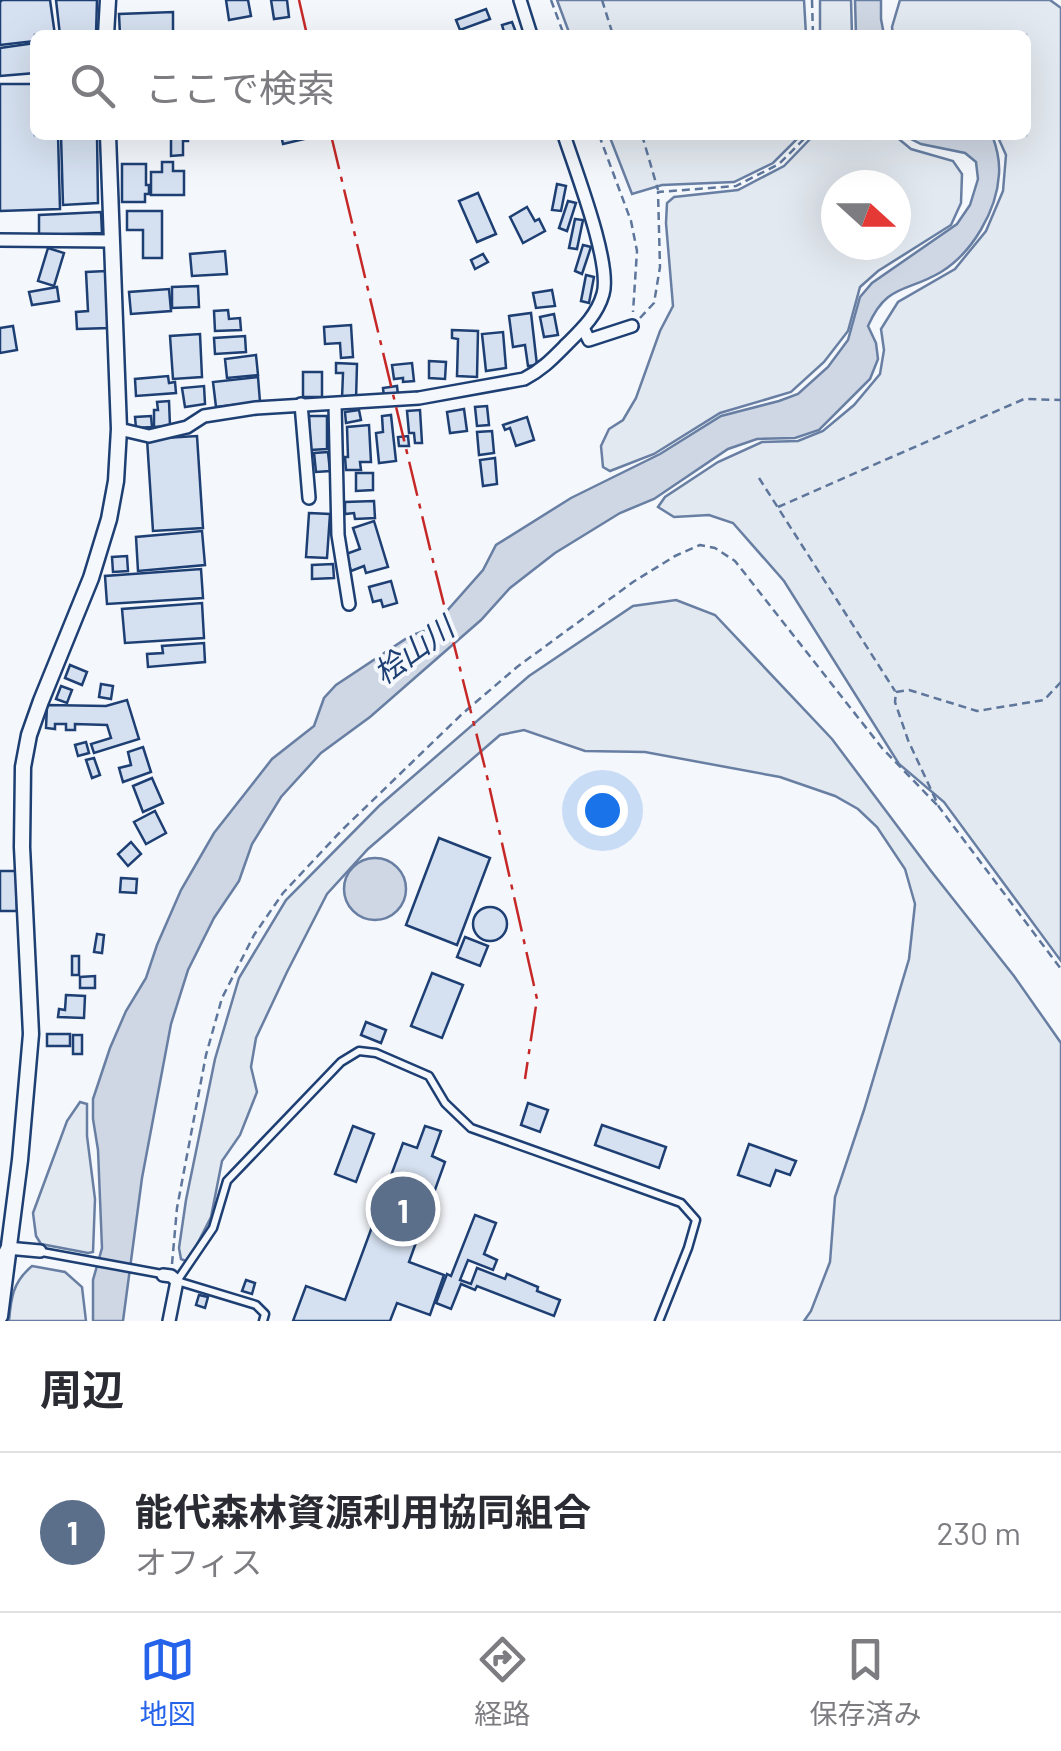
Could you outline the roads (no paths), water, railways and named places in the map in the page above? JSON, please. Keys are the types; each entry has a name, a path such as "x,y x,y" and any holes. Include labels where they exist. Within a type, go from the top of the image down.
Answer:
{"street":[{"path":"106,30 108,0"},
{"path":"520,0 529,30"},
{"path":"0,1316 31,1034 22,847 24,767 29,735 92,578 116,480 119,429 108,140"},
{"path":"119,429 149,436 187,427 204,416 301,404 418,398 524,378 540,371 594,314 604,293 606,277 566,140"},
{"path":"0,240 112,240"},
{"path":"583,328 589,340 632,326"},
{"path":"301,404 309,498"},
{"path":"335,404 338,536 350,604"},
{"path":"4,1255 40,1251"},
{"path":"169,1321 171,1277"}],"lane":[{"path":"171,1277 213,1228 227,1181 341,1062 359,1052 376,1053 428,1076 445,1103 471,1128 681,1203 696,1220 659,1321"},
{"path":"40,1251 171,1277 256,1305 265,1314 263,1321"}],"water":[{"path":"855,0 881,0 883,30 856,30"},
{"name":"桧山川","path":"913,140 994,140 999,164 993,202 981,230 952,264 882,302 868,326 878,359 870,379 819,430 795,438 757,439 728,449 654,499 620,513 555,553 510,588 481,620 370,717 321,753 281,797 252,844 239,881 214,918 188,970 171,1024 142,1178 123,1321 93,1321 93,1280 102,1248 93,1099 110,1048 146,978 181,890 214,833 272,759 314,726 324,698 336,685 437,622 483,570 496,545 571,498 660,454 721,416 798,394 828,367 848,340 860,297 872,283 911,260 911,256 957,224 970,205 978,179 976,162 965,153"},
{"path":"375,858 397,867 406,889 397,911 375,920 353,911 344,889 353,867"}],"place":[{"name":"能代森林資源利用協同組合","path":"403,1209"}]}
